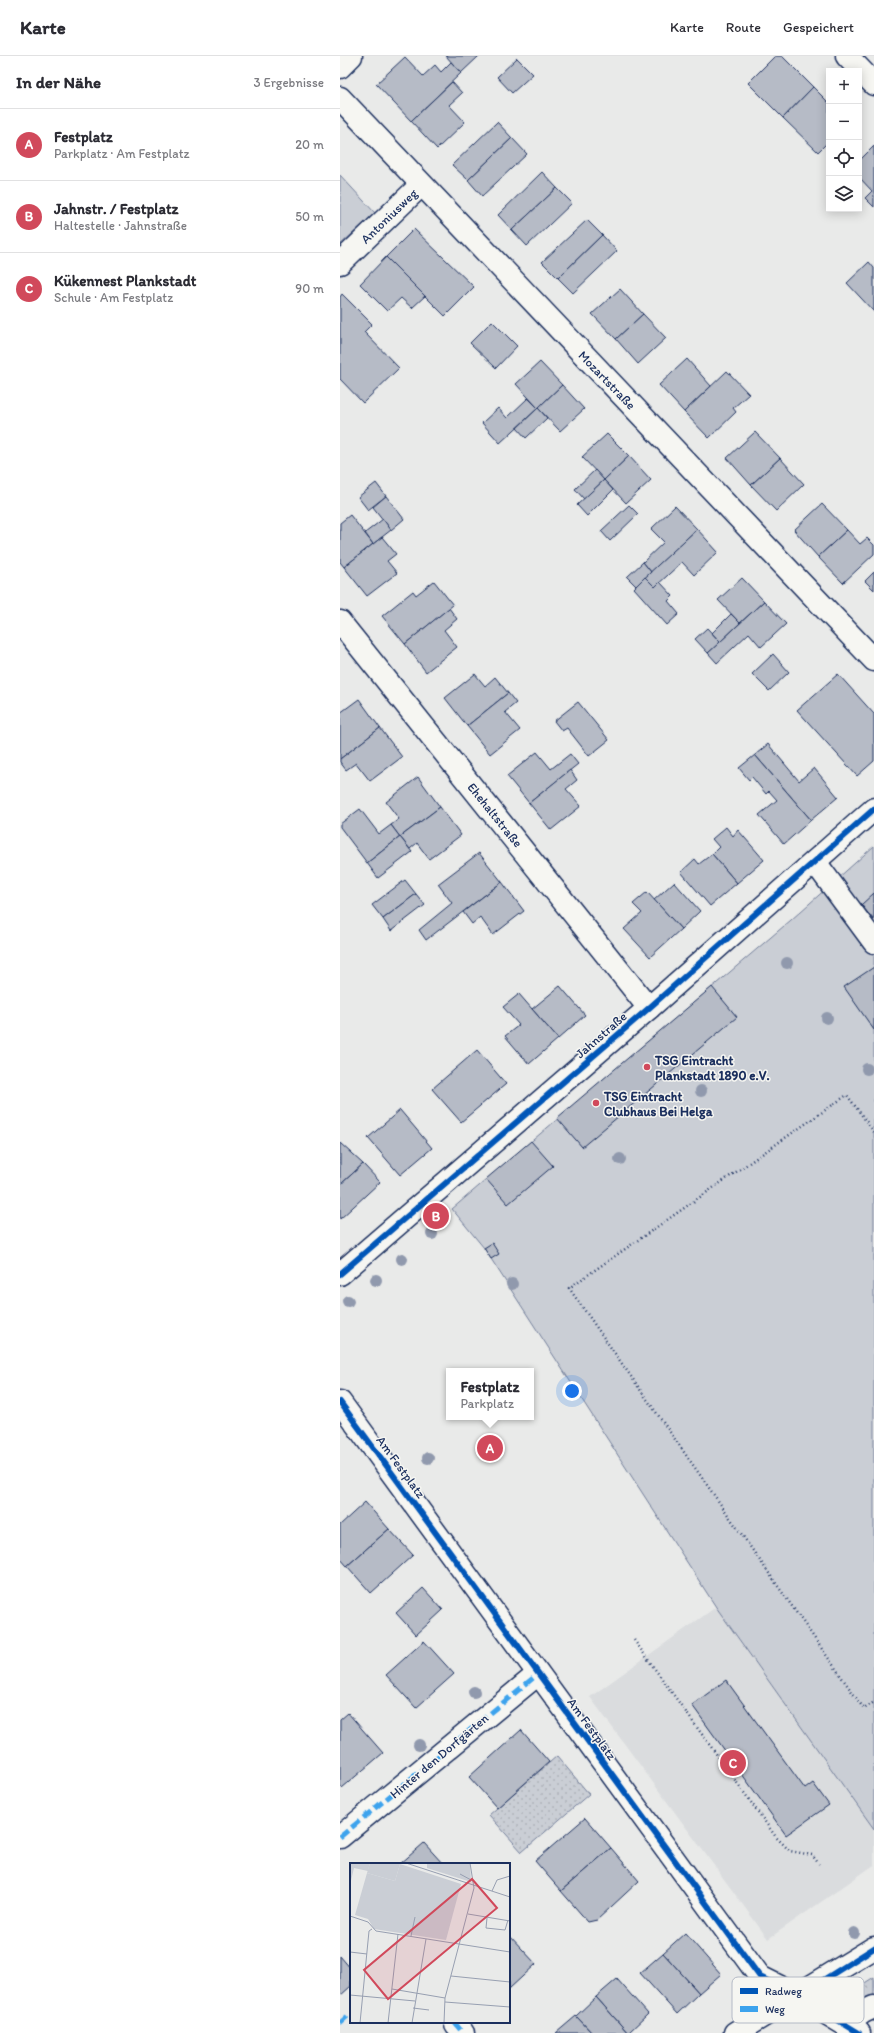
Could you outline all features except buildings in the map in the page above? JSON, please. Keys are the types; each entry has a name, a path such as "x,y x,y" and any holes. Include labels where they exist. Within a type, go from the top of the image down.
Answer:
{"street":[{"path":"340,67 351,56"},
{"path":"846,56 874,84"},
{"name":"Mozartstraße","path":"340,98 421,185 874,660"},
{"name":"Antoniusweg","path":"340,263 421,185"},
{"name":"Ehehaltstraße","path":"340,622 649,1008"},
{"name":"Jahnstraße","path":"340,1274 649,1008 874,809"},
{"path":"815,862 874,942"},
{"name":"Am Festplatz","path":"340,1402 760,1977"},
{"name":"Hinter den Dorfgärten","path":"340,1837 538,1674"},
{"path":"828,1977 874,1948"},
{"path":"864,2012 874,2007"},
{"path":"735,2033 752,2023"},
{"name":"Am Festplatz","path":"843,2023 853,2029"}],"path":[{"path":"874,1132 847,1095 569,1288 864,1709 874,1702"},
{"path":"634,1640 776,1837 790,1851 812,1855 819,1864"}],"shaded area":[{"path":"716,1607 874,1829 874,1865 768,1939 590,1697"}],"green space":[{"path":"340,175 375,213 340,245"},
{"path":"874,846 874,1829 716,1607 484,1248 452,1209 791,920"},
{"path":"557,1756 589,1794 522,1852 489,1815"},
{"path":"874,1977 874,2022 864,2012 864,1983"}],"marked path":[{"path":"340,1837 538,1674"},
{"path":"340,2023 350,2014"},
{"path":"455,2023 463,2033"}],"cycle path":[{"path":"340,1274 649,1008 874,809"},
{"path":"340,1402 760,1977"},
{"path":"828,1977 874,1948"},
{"path":"843,2023 859,2033"}],"place":[{"name":"TSG Eintracht Plankstadt 1890 e.V.","path":"647,1067"},
{"name":"TSG Eintracht Clubhaus Bei Helga","path":"596,1103"},
{"name":"Jahnstr. / Festplatz","path":"436,1216"},
{"name":"Festplatz","path":"490,1448"},
{"name":"Kükennest Plankstadt","path":"733,1763"}]}
